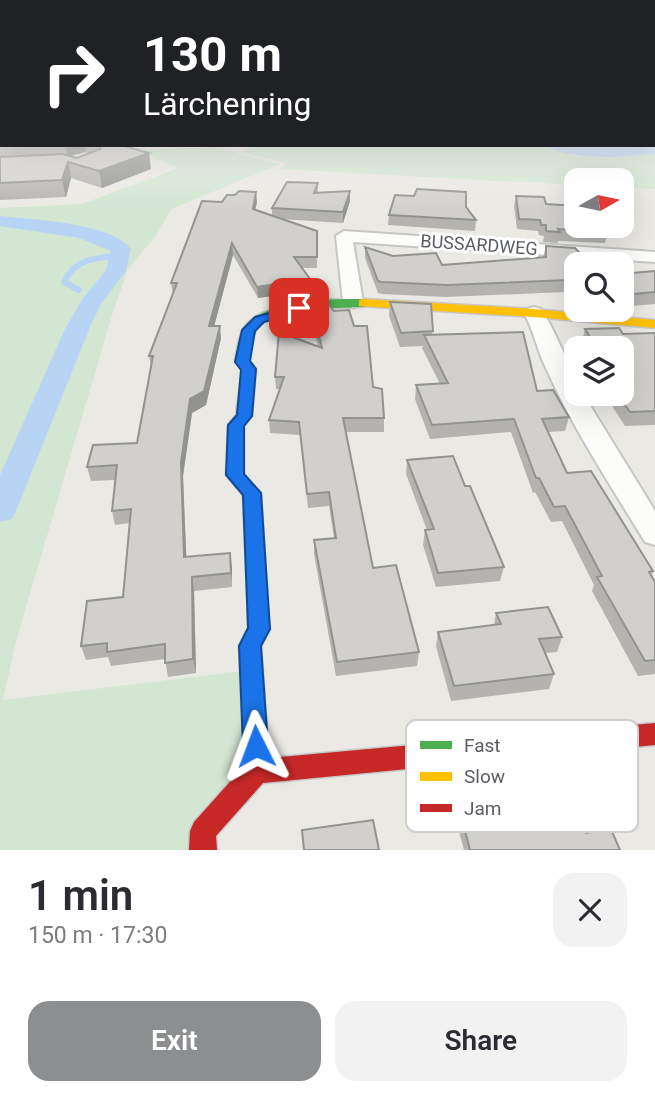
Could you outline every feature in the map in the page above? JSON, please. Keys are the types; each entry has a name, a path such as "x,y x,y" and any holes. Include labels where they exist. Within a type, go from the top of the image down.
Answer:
{"street":[{"name":"BUSSARDWEG","path":"353,302 344,236 655,257"},
{"path":"257,771 250,646 259,629 252,493 235,475 236,425 244,416 247,393 249,369 242,362 249,330 260,320 280,312 337,302 534,313 655,324"},
{"path":"534,313 546,335 556,367 609,461 655,534"},
{"path":"203,850 203,831 257,771 406,757"}],"green space":[{"path":"213,147 280,164 171,209 157,234 128,269 16,641 3,700 252,670 257,771 203,850 0,850 0,208 82,204 179,168 151,156 113,158 102,152"},
{"path":"251,147 548,147 577,157 655,154 655,189 634,188 634,168 564,168 564,184 279,169 287,163 240,152"}],"water":[{"path":"548,147 655,147 655,154 584,156"}],"building":[{"path":"128,147 149,153 99,171 68,162 62,180 0,183 0,157 63,154 77,158 100,149"},
{"path":"287,182 318,183 314,193 350,191 343,212 272,208"},
{"path":"417,189 466,192 466,207 476,220 389,215 395,195 414,196"},
{"path":"239,191 256,192 253,209 317,231 317,257 294,257 313,283 306,284 304,279 257,287 232,243 209,326 220,326 204,391 190,399 181,462 184,557 230,553 231,573 192,577 193,659 165,663 165,644 107,652 107,643 81,646 87,601 123,597 131,509 112,511 117,465 87,467 93,445 137,443 153,356 149,356 177,283 171,283 202,201 222,202 227,195 235,195"},
{"path":"516,196 544,197 546,204 564,205 564,229 558,229 560,232 546,231 546,225 541,225 540,220 519,219"},
{"path":"546,246 575,248 579,252 564,252 564,280 447,285 382,282 378,281 365,247 393,256 436,253 442,265 546,257"},
{"path":"655,271 655,292 634,294 634,273"},
{"path":"390,302 431,304 433,331 401,333"},
{"path":"327,303 334,311 349,310 354,326 367,326 373,387 382,389 384,418 343,418 373,568 396,565 419,652 337,662 314,540 336,538 329,492 307,494 299,422 269,420 284,377 275,377 279,332 322,348 311,305"},
{"path":"619,328 623,334 655,333 655,411 630,412 626,406 634,406 634,336 589,336 585,329"},
{"path":"523,332 537,391 553,390 569,417 542,419 567,473 591,471 653,571 649,572 655,582 655,660 645,661 597,577 602,576 565,506 554,507 539,478 536,478 514,419 432,425 416,385 448,383 424,335"},
{"path":"453,456 465,486 470,486 504,567 438,573 425,530 434,529 407,460"},
{"path":"548,607 562,637 539,639 554,674 454,686 438,632 501,624 496,613"},
{"path":"373,820 379,850 304,850 302,830"},
{"path":"465,832 612,832 620,850 470,850"}],"waterway":[{"path":"0,221 81,233 110,242 121,249 116,271 91,303 78,327 0,511"},
{"path":"79,290 64,282 74,268 87,261 120,256"}],"traffic: fast":[{"path":"258,610 252,493 235,475 236,425 244,416 249,369 242,361 247,336 258,321 285,310 320,304 363,303"}],"traffic: slow":[{"path":"363,303 534,313 655,324"}],"traffic: jam":[{"path":"203,850 203,831 257,771 250,646 259,629 258,610"},
{"path":"638,736 655,734"},
{"path":"257,771 406,757"}],"route":[{"path":"256,746 250,646 259,629 252,493 235,475 236,425 244,416 249,369 242,362 249,330 260,320 299,308"}]}
